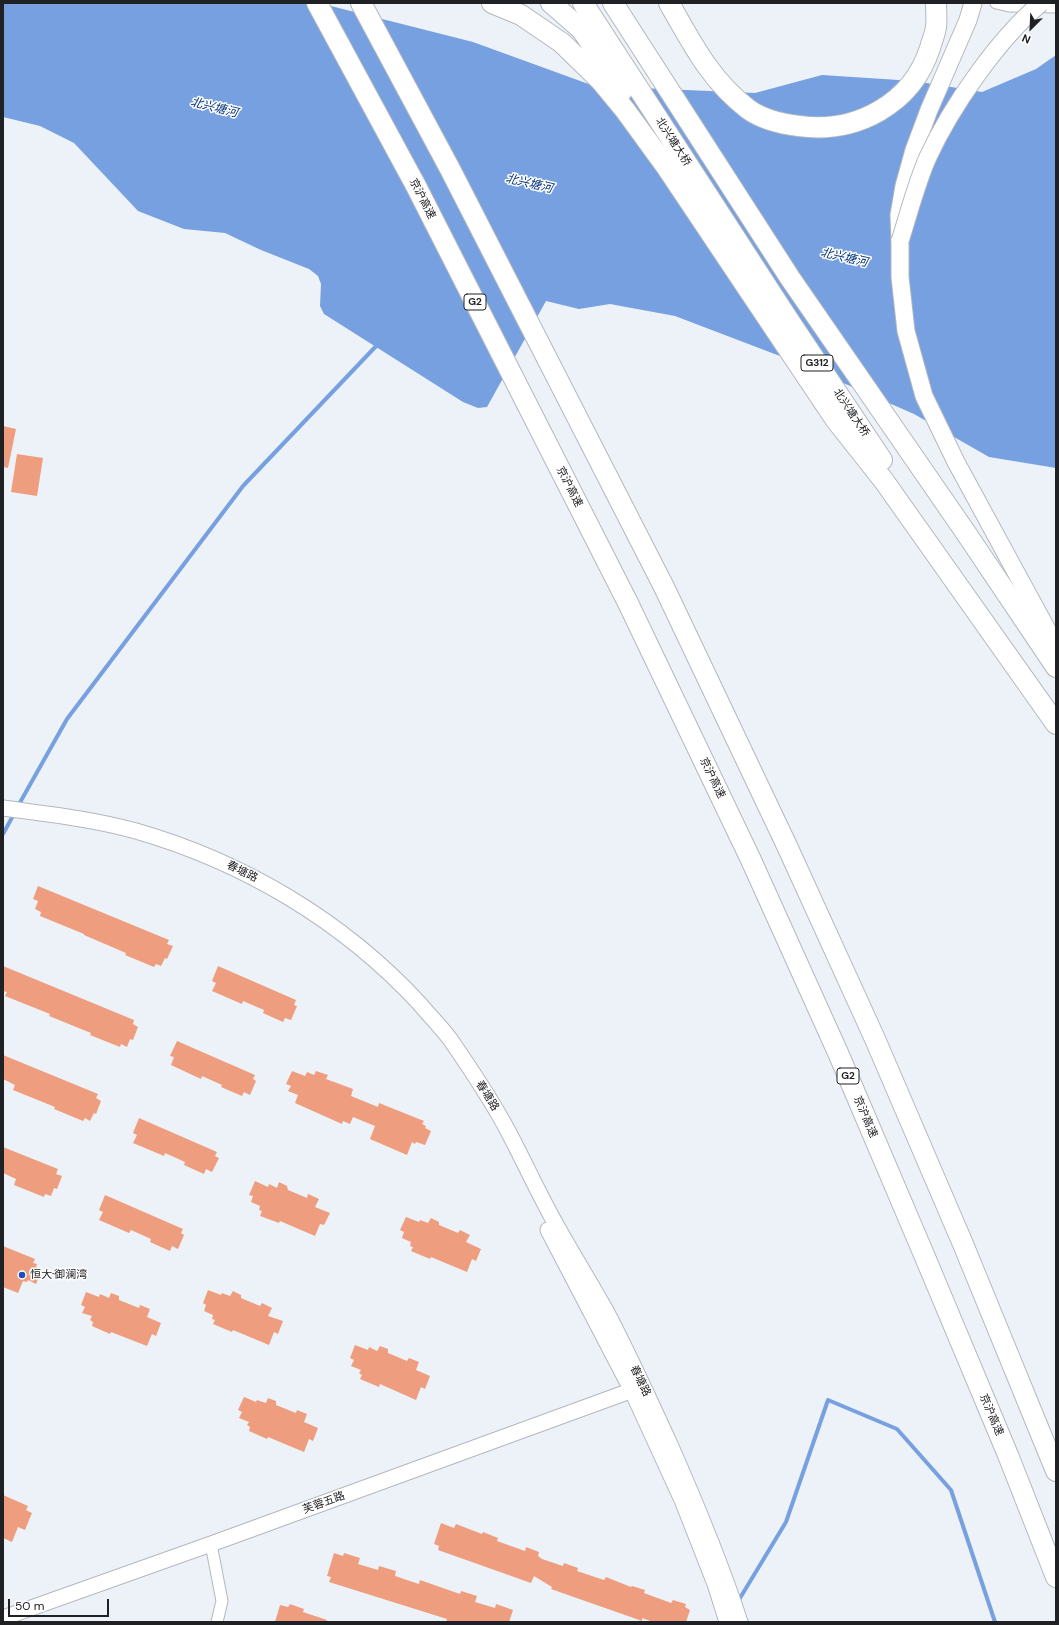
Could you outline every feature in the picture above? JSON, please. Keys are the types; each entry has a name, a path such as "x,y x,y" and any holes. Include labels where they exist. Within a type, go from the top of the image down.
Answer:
{"highway":[{"name":"京沪高速","path":"317,3 416,186 628,603 751,860 839,1055 999,1433 1056,1577"},
{"path":"361,3 450,169 664,587 784,839 875,1039 966,1251 1056,1471"},
{"path":"492,3 521,15 562,43 601,81 625,110 665,165 835,419 884,482 1056,724"},
{"path":"551,3 582,30 615,79 665,165"},
{"name":"北兴塘大桥","path":"583,3 786,316 1056,720"},
{"name":"G312","path":"613,3 790,278 966,533 1056,668"},
{"path":"669,3 706,66 723,87 749,110 778,124 814,128 846,125 877,114 908,90 926,60 936,28 936,3"}],"main road":[{"path":"973,3 968,20 929,110 914,150 904,186 899,215 900,277 906,331 924,396 956,462 1056,646"},
{"path":"900,241 917,185 928,157 948,119 1001,44 1041,3"}],"street":[{"path":"996,3 1009,6 1056,7"},
{"name":"春塘路","path":"3,808 108,832 170,849 228,872 284,902 329,930 380,973 413,1006 448,1046 476,1089 638,1388 693,1496 727,1580 740,1622"},
{"name":"春塘路","path":"3,815 35,816"},
{"name":"春塘路","path":"638,1388 718,1594 727,1622"},
{"name":"芙蓉五路","path":"3,1618 211,1544 638,1388"},
{"path":"211,1544 222,1601 217,1622"}],"water":[{"name":"北兴塘河","path":"3,3 319,3 473,42 594,86 755,93 822,75 914,81 982,92 1036,69 1056,55 1056,468 989,457 914,414 793,361 675,316 610,304 579,309 546,301 487,407 478,408 463,402 324,314 320,306 321,284 318,276 309,269 261,250 225,233 184,229 138,211 74,143 40,126 3,117"}],"building":[{"path":"3,426 16,429 8,468 3,467"},
{"path":"17,454 43,458 37,496 11,492"},
{"path":"38,886 169,940 167,944 173,946 167,959 165,958 161,966 156,964 154,967 125,955 126,953 84,934 40,916 41,912 35,909 38,901 33,899"},
{"path":"3,966 134,1020 133,1024 138,1027 133,1040 130,1039 127,1047 121,1044 120,1047 90,1035 91,1033 49,1016 50,1014 5,996 7,992 3,991"},
{"path":"218,966 296,1000 294,1005 297,1006 291,1020 285,1018 283,1022 263,1013 264,1010 243,1001 242,1004 212,991 216,983 212,981"},
{"path":"177,1041 255,1075 253,1079 256,1081 250,1095 244,1092 242,1096 221,1087 222,1085 202,1076 201,1079 171,1065 174,1057 170,1056"},
{"path":"3,1055 98,1094 96,1098 101,1101 96,1114 94,1113 90,1121 85,1118 83,1121 54,1109 55,1107 13,1090 15,1085 3,1079"},
{"path":"292,1071 305,1076 307,1072 314,1075 316,1071 328,1075 326,1079 353,1089 351,1096 378,1107 379,1103 424,1121 422,1124 426,1126 425,1128 431,1131 425,1145 416,1142 415,1144 412,1142 407,1155 370,1139 375,1126 353,1117 350,1124 343,1121 342,1124 295,1103 298,1095 288,1091 291,1086 286,1084"},
{"path":"139,1118 217,1152 215,1156 219,1158 212,1172 206,1169 204,1174 184,1165 185,1162 165,1153 164,1156 133,1143 137,1135 133,1133"},
{"path":"3,1147 58,1169 56,1174 62,1176 57,1189 54,1188 51,1196 45,1194 44,1197 14,1185 16,1179 3,1173"},
{"path":"255,1181 268,1187 269,1184 277,1188 279,1182 287,1186 288,1190 307,1198 308,1194 319,1199 315,1207 330,1213 324,1225 320,1224 315,1236 280,1221 279,1223 260,1216 262,1211 259,1210 260,1206 251,1202 253,1196 249,1195"},
{"path":"105,1195 183,1229 181,1233 184,1235 178,1249 172,1246 170,1251 150,1242 151,1239 131,1230 129,1233 99,1220 103,1212 99,1210"},
{"path":"406,1217 419,1222 420,1220 428,1223 431,1218 439,1222 439,1225 458,1233 460,1230 470,1235 466,1242 481,1249 476,1261 472,1259 467,1272 431,1257 430,1259 411,1251 413,1247 410,1246 411,1242 402,1238 404,1232 400,1230"},
{"name":"恒大·御澜湾","path":"3,1246 35,1259 33,1263 37,1264 36,1267 42,1269 36,1284 28,1280 27,1282 23,1281 18,1293 3,1287"},
{"path":"208,1290 221,1295 222,1293 230,1296 233,1291 241,1295 241,1298 260,1306 262,1303 272,1308 268,1316 283,1321 278,1334 274,1332 269,1345 233,1330 232,1332 213,1324 215,1320 212,1319 213,1315 204,1311 206,1305 203,1303"},
{"path":"86,1292 99,1297 100,1294 109,1298 111,1293 119,1296 119,1300 139,1308 140,1305 150,1309 147,1317 161,1323 156,1336 152,1334 147,1346 111,1332 110,1334 92,1326 93,1322 90,1320 92,1316 82,1313 85,1307 81,1305"},
{"path":"355,1345 368,1350 369,1347 377,1351 380,1346 388,1349 388,1353 407,1361 409,1358 419,1362 416,1370 430,1376 425,1389 421,1387 416,1400 380,1384 379,1387 360,1379 362,1375 359,1373 361,1370 351,1366 354,1360 350,1358"},
{"path":"244,1397 256,1402 257,1400 266,1403 268,1398 276,1401 276,1405 296,1413 297,1410 307,1414 304,1422 318,1428 313,1441 309,1439 304,1452 249,1431 250,1427 247,1425 249,1422 239,1418 242,1412 238,1410"},
{"path":"3,1495 28,1506 26,1510 32,1513 25,1530 18,1527 12,1542 3,1538"},
{"path":"441,1523 454,1528 456,1524 482,1534 483,1532 498,1538 497,1541 525,1551 526,1547 539,1552 538,1556 542,1559 563,1566 564,1563 578,1568 577,1571 604,1580 606,1577 631,1587 645,1590 644,1593 671,1603 673,1600 686,1604 685,1607 690,1610 686,1622 653,1622 642,1618 642,1621 551,1589 552,1587 534,1576 531,1583 438,1550 439,1546 434,1544"},
{"path":"334,1553 343,1556 344,1553 360,1558 358,1564 378,1570 379,1566 396,1571 395,1576 419,1584 420,1580 460,1594 461,1591 477,1596 475,1602 495,1608 496,1604 513,1610 509,1622 446,1622 447,1619 329,1582 331,1577 327,1576"},
{"path":"290,1604 304,1609 303,1612 327,1620 326,1622 275,1622 280,1605 288,1607"}],"waterway":[{"path":"18,806 67,719 243,486 379,343"},
{"path":"3,834 15,812"},
{"path":"737,1603 786,1522 828,1400 897,1429 951,1490 995,1622"}],"place":[{"name":"恒大·御澜湾","path":"22,1275"}]}
